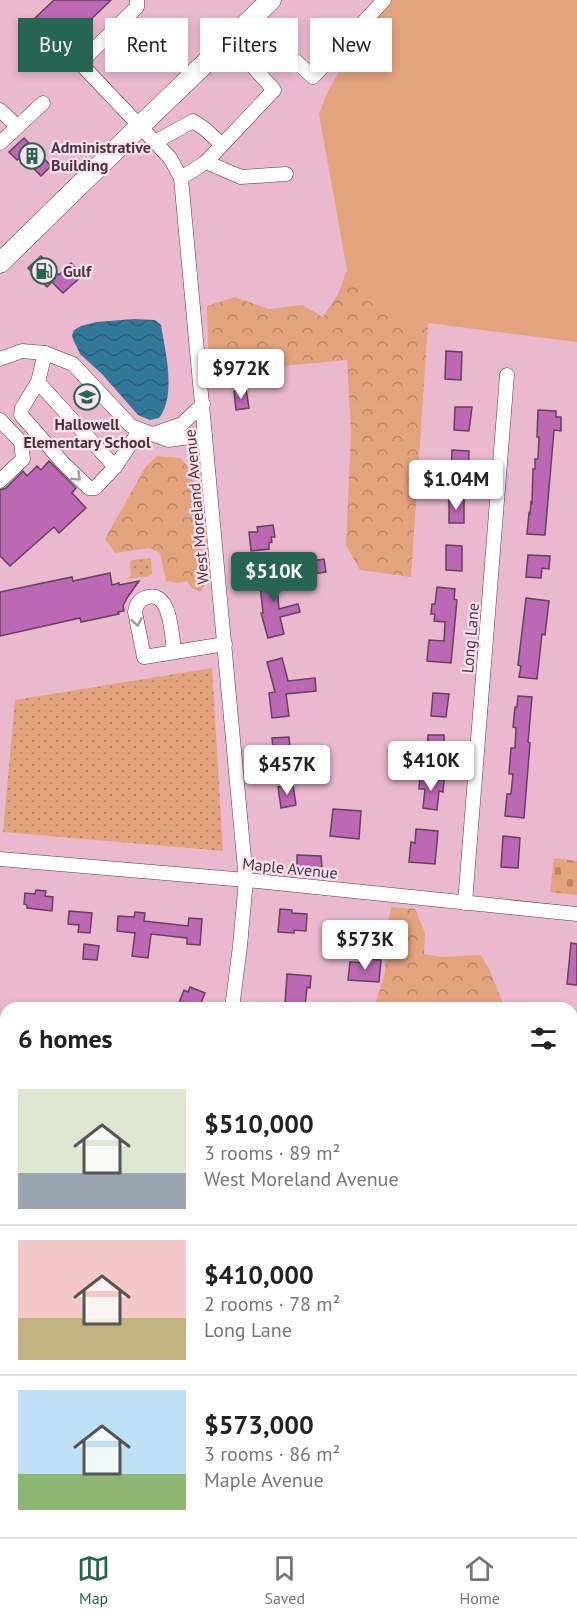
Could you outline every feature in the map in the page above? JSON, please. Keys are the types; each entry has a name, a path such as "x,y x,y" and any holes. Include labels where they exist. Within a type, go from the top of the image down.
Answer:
{"highway":[{"path":"253,18 272,0"},
{"path":"0,263 200,69"}],"street":[{"name":"West Moreland Avenue","path":"137,0 137,7 80,63 170,158 181,178 246,880 233,1002"},
{"path":"298,63 313,77 384,0"},
{"path":"181,178 206,162 274,90 258,72"},
{"path":"0,143 43,103"},
{"path":"0,110 17,126"},
{"path":"155,142 193,121 222,145"},
{"path":"206,162 241,177 286,174"},
{"path":"0,359 22,351 45,353 73,364 131,426 168,440 206,435"},
{"path":"45,353 38,382 22,408 21,415 88,488 95,488 147,432 182,424 203,405"},
{"name":"Long Lane","path":"465,903 507,375"},
{"path":"38,382 115,467"},
{"path":"0,481 23,459 21,442 4,424"},
{"path":"174,652 166,608 161,600 152,596 147,597 135,608 144,657 225,644"},
{"name":"Maple Avenue","path":"0,859 246,880 577,914"}],"green space":[{"path":"382,0 577,0 577,342 412,321 366,299 347,270 319,114 339,72 392,72 392,18 371,18"},
{"path":"347,270 366,299 412,321 428,323 411,577 360,570 346,545 351,432 347,360 209,373 207,306 235,297 269,309 302,305 323,317 338,294"},
{"path":"157,456 180,458 192,471 204,574 204,586 200,592 191,588 187,581 178,583 166,581 160,553 149,548 115,553 105,539 146,466"},
{"path":"151,558 152,574 146,577 128,578 131,575 132,560"},
{"path":"212,668 223,851 3,832 15,700"},
{"path":"554,858 577,861 577,895 550,892"},
{"path":"391,907 415,909 425,933 424,954 441,957 481,955 503,1002 376,1002 385,973 386,936"}],"water":[{"path":"155,320 161,325 165,347 169,385 167,397 159,418 150,420 138,415 102,374 80,354 72,335 74,330 81,326 97,322"}],"building":[{"path":"54,0 111,0 92,18 35,18"},
{"name":"Administrative Building","path":"24,138 51,166 41,176 21,156 17,160 9,152"},
{"name":"Gulf","path":"41,256 59,275 71,263 83,275 63,293 52,282 47,287 28,268"},
{"path":"446,351 462,352 461,380 445,379"},
{"path":"246,389 249,408 236,410 234,391"},
{"path":"455,407 472,407 469,431 454,430"},
{"path":"538,410 556,411 556,417 561,417 561,431 554,430 545,535 527,534 532,503 533,469 535,469 535,459 538,459"},
{"path":"452,450 469,451 468,481 451,480"},
{"path":"49,461 76,488 72,493 86,508 59,533 54,527 10,566 0,556 0,490 6,488 23,471 27,476 37,466 41,470"},
{"path":"449,498 464,499 464,523 449,523"},
{"path":"273,525 275,537 271,537 272,542 269,543 269,549 251,551 249,532 258,532 257,527"},
{"path":"446,545 462,546 462,571 446,570"},
{"path":"528,555 550,556 549,569 542,568 541,578 526,577"},
{"path":"324,559 326,572 313,574 311,561"},
{"path":"286,571 288,585 277,586 279,609 298,604 300,612 280,617 284,634 268,638 261,613 263,613 259,574"},
{"path":"110,573 112,585 139,581 123,606 124,611 118,612 119,614 81,622 80,618 0,636 0,592 72,577 73,581"},
{"path":"437,587 455,589 454,599 457,600 451,663 427,661 429,640 444,641 445,622 434,621 435,614 431,614"},
{"path":"526,598 549,601 545,635 542,634 537,679 519,677 521,666 518,665"},
{"path":"282,658 288,681 315,678 316,691 286,694 289,716 272,718 269,693 275,692 267,662"},
{"path":"433,693 449,694 446,717 431,716"},
{"path":"518,696 532,697 524,818 505,816 507,794 511,794 513,774 509,774 511,748 515,748 516,728 513,727"},
{"path":"428,735 444,735 444,759 427,759"},
{"path":"289,737 291,757 274,759 272,738"},
{"path":"420,778 444,780 443,792 439,791 437,810 423,808 425,789 419,789"},
{"path":"293,785 296,805 281,808 278,787"},
{"path":"333,809 361,811 359,839 330,836"},
{"path":"416,829 438,831 435,864 409,862 411,842 415,843"},
{"path":"503,836 520,838 518,868 501,867"},
{"path":"297,855 321,856 322,867 297,867"},
{"path":"36,890 46,891 45,896 53,897 52,911 27,908 24,904 25,893 35,894"},
{"path":"280,909 307,914 306,931 278,932"},
{"path":"69,911 92,913 90,933 78,932 79,925 68,924"},
{"path":"135,912 145,913 144,921 188,926 189,918 202,919 200,945 187,944 187,938 151,934 148,958 132,956 135,933 117,931 118,916 134,917"},
{"path":"571,943 577,944 577,985 567,984"},
{"path":"84,944 99,946 97,960 83,959"},
{"path":"368,959 381,960 379,982 348,980 350,962 368,963"},
{"path":"287,974 311,976 305,1002 285,1002"},
{"path":"190,987 205,993 201,1002 179,1002 184,990 188,992"}],"place":[{"name":"Administrative Building","path":"32,156"},
{"name":"Gulf","path":"44,271"},
{"name":"Hallowell Elementary School","path":"87,397"}]}
